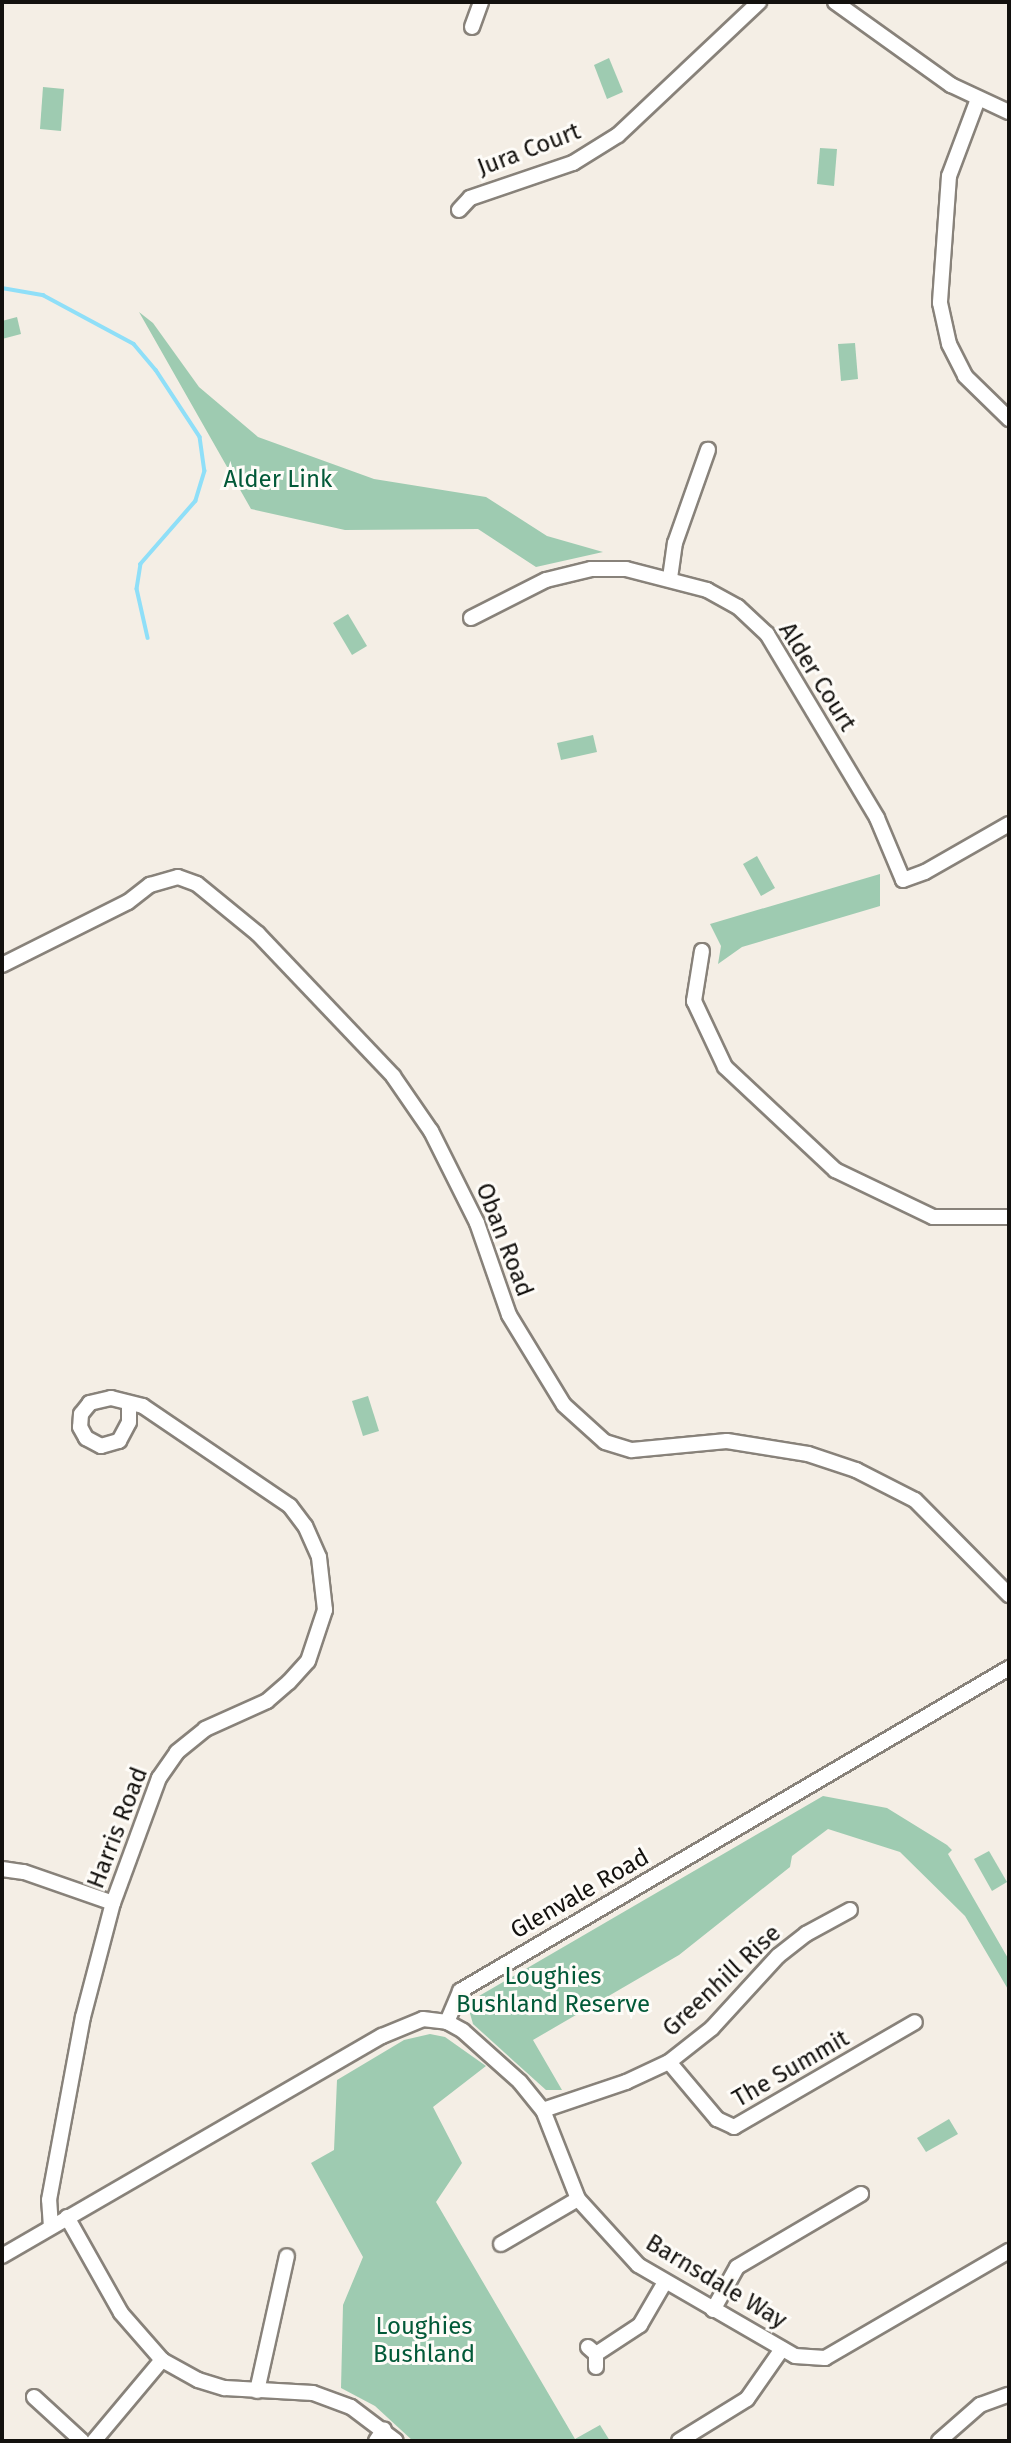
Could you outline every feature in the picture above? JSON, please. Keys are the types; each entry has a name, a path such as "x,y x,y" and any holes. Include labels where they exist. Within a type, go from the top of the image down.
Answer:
{"street":[{"path":"472,27 481,2"},
{"name":"Jura Court","path":"459,210 470,198 573,163 618,135 759,2"},
{"path":"835,2 942,80 1009,112"},
{"path":"978,99 949,176 940,303 949,344 964,376 1009,419"},
{"path":"670,578 675,543 708,450"},
{"name":"Alder Court","path":"471,618 546,580 576,571 625,569 670,578 707,590 738,607 767,634 877,818 903,880 925,872 1009,824"},
{"name":"Oban Road","path":"2,965 128,902 150,885 178,877 197,884 258,934 393,1076 431,1131 477,1223 509,1315 565,1405 605,1442 632,1450 727,1441 808,1454 856,1470 915,1500 1009,1595"},
{"path":"702,951 694,1001 725,1067 835,1170 933,1217 1009,1217"},
{"name":"Harris Road","path":"51,2227 49,2200 83,2017 113,1903 159,1779 177,1752 205,1729 267,1700 308,1661 321,1630 326,1592 319,1557 290,1506 154,1411 129,1405"},
{"name":"Glenvale Road","path":"447,2022 460,1991 1009,1668"},
{"path":"2,1869 113,1903"},
{"name":"Greenhill Rise","path":"543,2110 626,2082 669,2062 712,2028 778,1956 806,1934 850,1910"},
{"path":"2,2256 401,2025 423,2020 447,2022"},
{"name":"Barnsdale Way","path":"447,2022 497,2057 543,2110 578,2199 611,2240 666,2282 782,2349 807,2359 825,2358 1009,2251"},
{"name":"The Summit","path":"669,2062 717,2119 734,2127 915,2022"},
{"path":"713,2310 737,2267 861,2194"},
{"path":"499,2245 578,2199"},
{"path":"67,2217 121,2313 162,2360 198,2380 257,2391 313,2393 351,2407 380,2435 396,2441"},
{"path":"257,2391 287,2256"},
{"path":"593,2356 640,2325 666,2282"},
{"path":"679,2441 747,2399 782,2349"},
{"path":"93,2441 162,2360"},
{"path":"946,2439 979,2405 1008,2395"},
{"path":"34,2397 82,2441"}],"green space":[{"path":"609,58 623,92 607,99 594,65"},
{"path":"43,87 64,89 61,131 40,129"},
{"path":"820,148 837,149 834,186 817,184"},
{"name":"Alder Link","path":"139,312 153,323 199,387 258,437 374,479 486,497 547,536 603,552 536,567 478,529 345,530 251,509"},
{"path":"17,317 21,334 2,339 2,321"},
{"path":"855,343 858,379 841,381 838,344"},
{"path":"348,614 367,646 352,655 333,623"},
{"path":"593,735 597,752 561,760 557,743"},
{"path":"757,856 775,888 761,896 743,864"},
{"path":"880,874 880,906 742,947 718,964 721,946 710,924"},
{"path":"368,1396 379,1431 363,1436 352,1401"},
{"name":"Loughies Bushland Reserve","path":"823,1796 887,1808 952,1850 948,1854 1009,1960 1009,1991 965,1916 900,1852 828,1829 792,1856 790,1867 679,1955 533,2040 562,2090 546,2090 473,2024 469,2010 479,1996"},
{"path":"989,1851 1007,1882 992,1891 974,1859"},
{"name":"Loughies Bushland","path":"430,2034 445,2037 486,2066 433,2107 462,2163 436,2202 575,2439 600,2425 610,2441 413,2441 375,2406 341,2388 343,2305 363,2257 311,2163 334,2150 337,2080 404,2040"},
{"path":"949,2119 958,2134 926,2152 917,2138"}],"waterway":[{"path":"2,288 43,295 134,344 156,370 200,437 205,471 196,501 141,564 137,589 148,638"}]}
